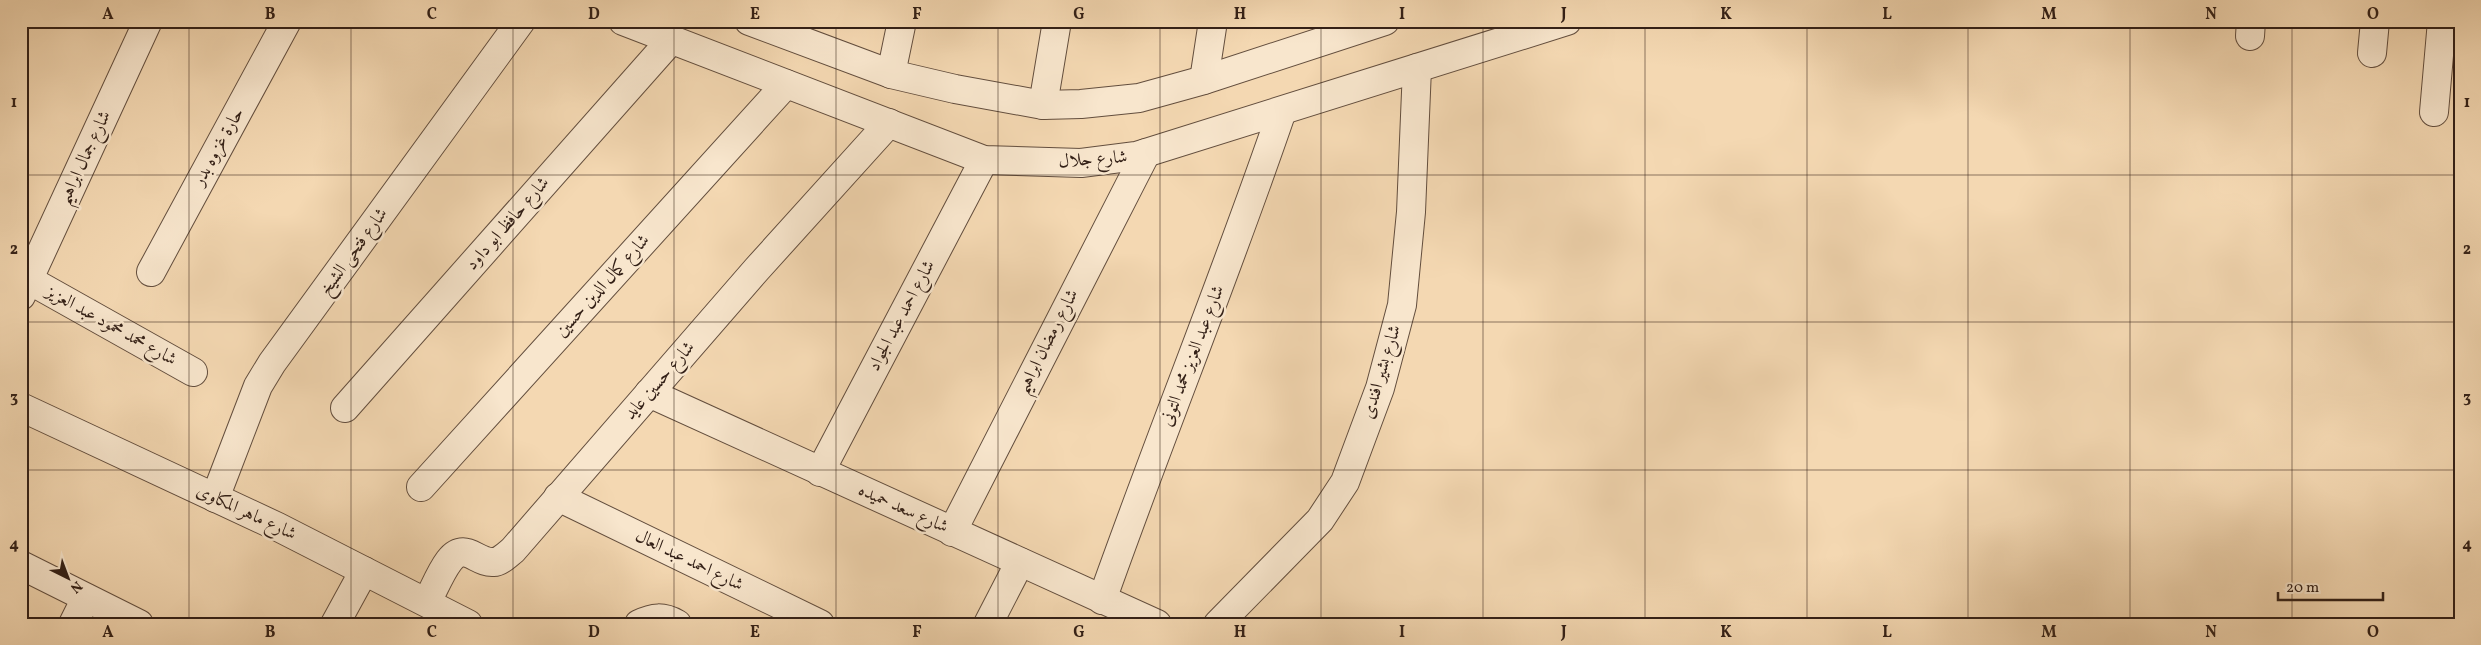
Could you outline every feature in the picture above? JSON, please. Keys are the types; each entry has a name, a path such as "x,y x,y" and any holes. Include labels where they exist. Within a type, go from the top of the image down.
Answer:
{"street":[{"name":"شارع جمال ابراهيم","path":"25,288 148,21"},
{"name":"حارة غزوه بدر","path":"151,272 287,21"},
{"name":"شارع فتحى الشيخ","path":"215,498 258,386 272,363 521,21"},
{"name":"شارع جلال","path":"623,21 984,160 1081,163 1146,153 1567,21"},
{"path":"749,21 782,27 891,74 955,89 1043,105 1081,104 1139,98 1204,80 1385,21"},
{"path":"891,74 902,21"},
{"path":"1043,105 1057,21"},
{"path":"1204,80 1213,21"},
{"path":"2372,53 2375,21"},
{"path":"2434,112 2442,21"},
{"name":"شارع حافظ ابو داود","path":"345,408 671,40"},
{"name":"شارع بشير افندى","path":"1218,624 1320,520 1345,482 1380,388 1402,304 1411,212 1417,68"},
{"name":"شارع كمال الدين حسين","path":"421,488 786,84"},
{"name":"شارع عبد العزيز محمد التونى","path":"1102,600 1175,400 1240,234 1282,111"},
{"name":"شارع حسين عايد","path":"427,602 450,560 462,552 471,553 486,562 496,562 513,550 757,269 889,123"},
{"name":"شارع رمضان ابراهيم","path":"952,532 993,448 1146,153"},
{"name":"شارع احمد عبد الجواد","path":"820,472 984,160"},
{"name":"شارع محمد محمود عبد العزيز","path":"25,288 193,372"},
{"name":"شارع سعد حميده","path":"649,393 1157,624"},
{"name":"شارع ماهر المكاوى","path":"21,406 278,527 468,624"},
{"name":"شارع احمد عبد العال","path":"558,497 820,624"},
{"path":"988,624 1020,562"},
{"path":"21,565 139,624"},
{"path":"336,624 364,571"},
{"path":"73,624 86,598"},
{"path":"639,624 653,617 673,622"}]}
